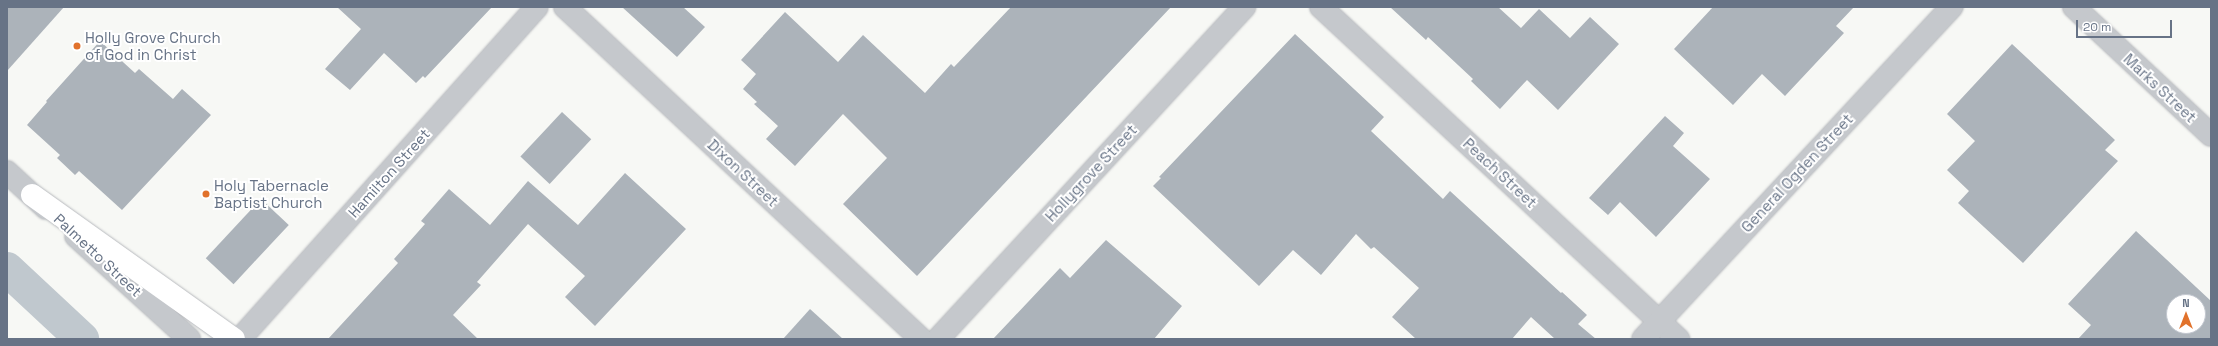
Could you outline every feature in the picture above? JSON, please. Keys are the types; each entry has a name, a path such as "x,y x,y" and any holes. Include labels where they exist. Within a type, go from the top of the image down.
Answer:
{"highway":[{"path":"32,195 234,339"}],"street":[{"name":"Hamilton Street","path":"240,339 538,7"},
{"name":"Dixon Street","path":"564,7 921,339"},
{"name":"Hollygrove Street","path":"938,339 1244,7"},
{"name":"Peach Street","path":"1321,7 1678,339"},
{"name":"General Ogden Street","path":"1643,339 1952,7"},
{"name":"Marks Street","path":"2074,7 2211,136"},
{"name":"Palmetto Street","path":"7,172 188,339"}],"building":[{"path":"7,7 64,7 7,71"},
{"path":"337,7 492,7 425,78 423,76 416,83 384,53 350,90 325,69 361,29"},
{"path":"622,7 683,7 705,27 677,57"},
{"path":"1011,7 1171,7 917,276 843,204 887,158 843,114 795,166 766,139 778,126 754,104 757,102 743,89 756,74 741,60 785,12 838,62 863,35 925,93 951,64 954,67"},
{"path":"1390,7 1498,7 1521,28 1539,9 1570,38 1590,17 1619,44 1558,110 1527,80 1500,109 1471,81 1473,79 1428,37 1426,40"},
{"path":"1713,7 1854,7 1836,26 1844,33 1785,96 1762,74 1733,105 1674,49"},
{"path":"1295,34 1384,117 1371,131 1443,199 1450,191 1587,315 1578,324 1596,339 1555,339 1531,317 1512,339 1416,339 1392,317 1419,288 1374,247 1371,249 1356,234 1321,275 1293,250 1259,286 1153,186 1161,178 1159,177"},
{"path":"100,41 135,73 139,69 173,99 182,89 211,115 122,210 79,171 75,175 57,158 60,155 27,125 47,102 46,101"},
{"path":"2012,44 2115,140 2105,150 2118,161 2023,263 1958,203 1969,191 1947,170 1975,141 1947,114"},
{"path":"562,112 591,139 550,184 520,157"},
{"path":"1665,116 1684,133 1673,146 1710,179 1656,237 1620,202 1608,215 1589,198"},
{"path":"625,173 686,229 595,326 565,297 585,276 528,224 477,282 481,285 453,315 478,339 328,339 398,263 394,259 425,224 421,221 449,189 490,225 528,181 578,225"},
{"path":"261,199 289,225 234,284 206,258"},
{"path":"2136,231 2204,294 2166,294 2166,334 2206,334 2206,296 2211,301 2211,339 2078,339 2091,325 2068,304"},
{"path":"1106,240 1182,306 1154,339 993,339 1060,268 1070,278"},
{"path":"810,309 843,339 783,339"}],"waterway":[{"path":"7,269 82,339"}],"place":[{"name":"Holly Grove Church of God in Christ","path":"77,46"},
{"name":"Holy Tabernacle Baptist Church","path":"206,194"}]}
